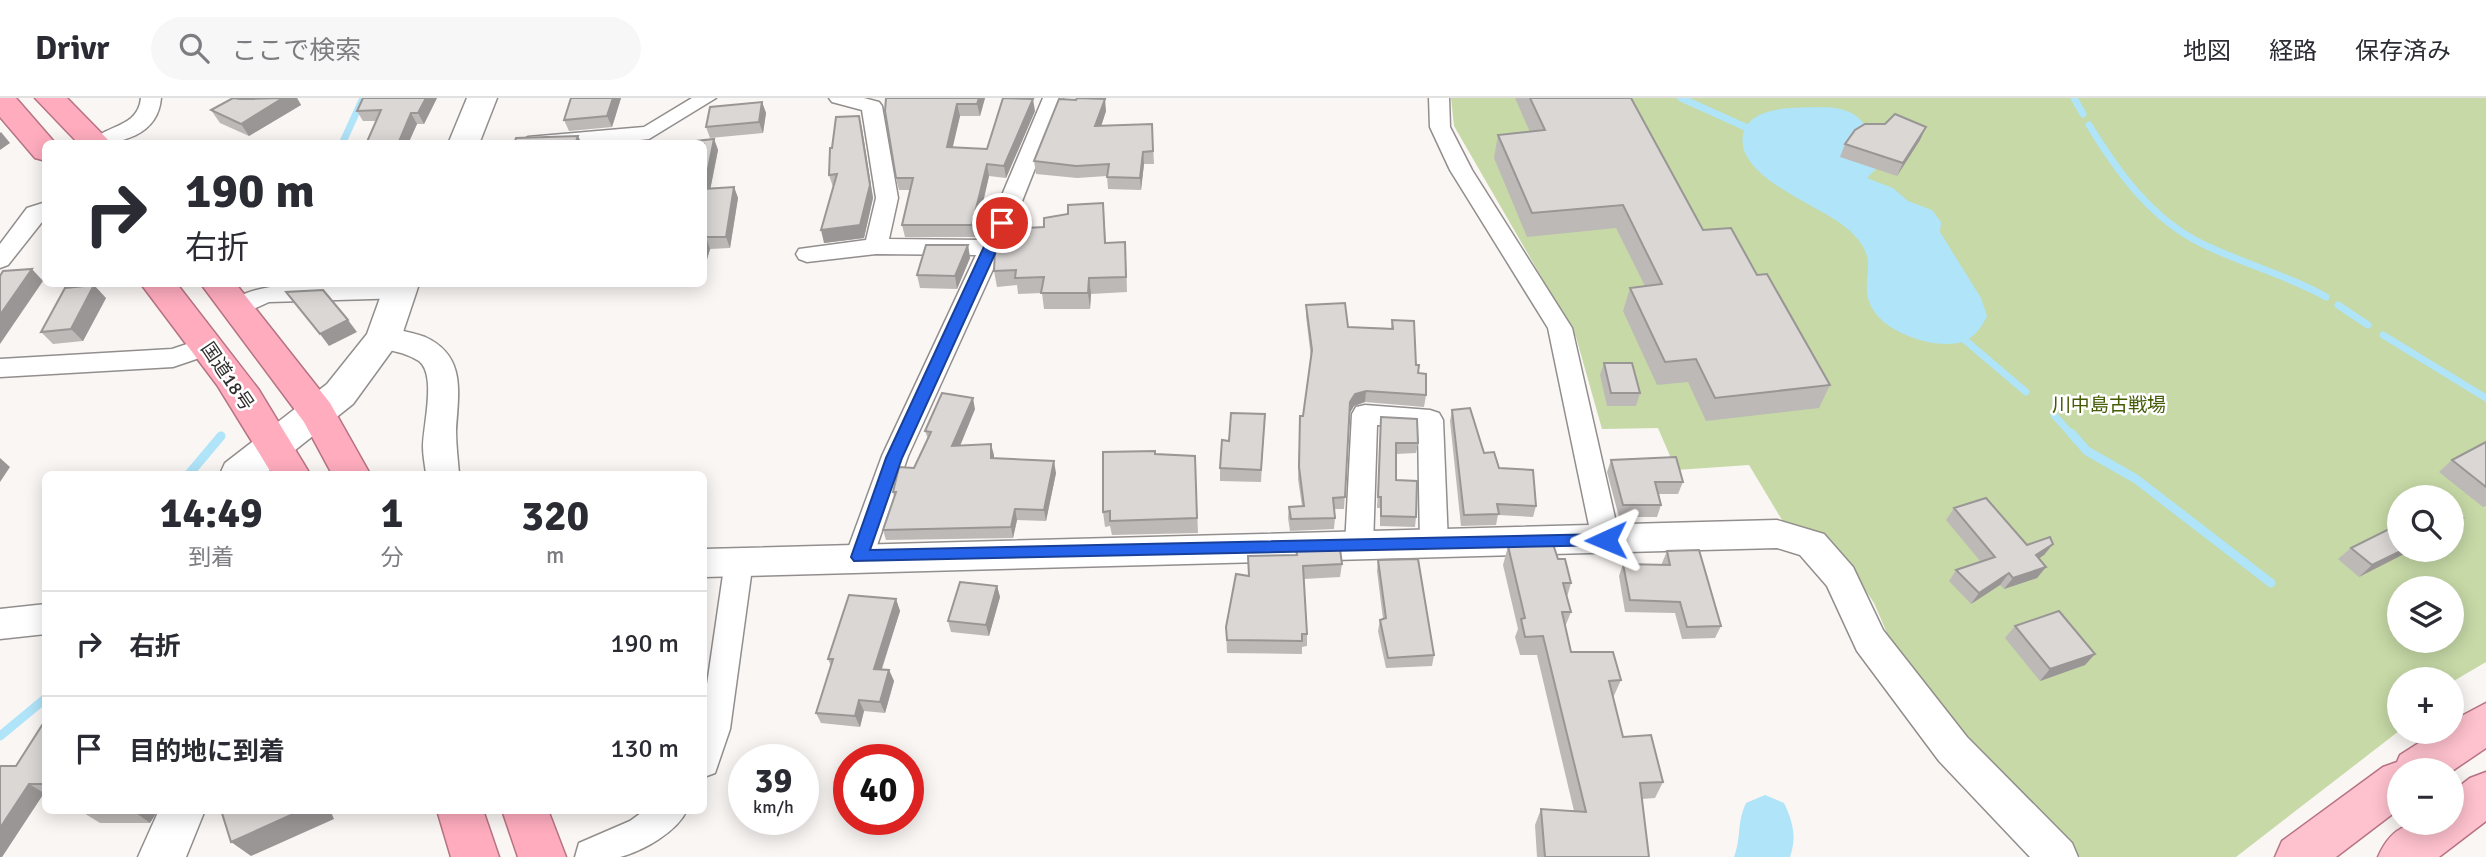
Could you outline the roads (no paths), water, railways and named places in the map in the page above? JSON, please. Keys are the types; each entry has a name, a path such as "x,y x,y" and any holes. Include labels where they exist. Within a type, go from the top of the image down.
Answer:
{"highway":[{"path":"0,98 42,146"},
{"path":"50,98 94,140"},
{"name":"国道18号","path":"160,287 208,346 283,459"},
{"path":"228,296 317,413 349,471"},
{"path":"461,814 475,857"},
{"path":"526,814 542,857"}],"main road":[{"path":"465,140 482,98"},
{"path":"248,471 283,459 317,413 340,394 383,338 400,288"},
{"path":"2434,758 2486,723"},
{"path":"2299,857 2387,791"},
{"path":"2464,810 2486,793"},
{"path":"162,857 180,814"}],"street":[{"path":"106,140 136,126 152,105 151,98"},
{"path":"572,140 649,133 706,98"},
{"path":"839,98 872,106 887,198 876,246"},
{"path":"859,557 894,458 1036,147 1053,98"},
{"path":"1439,98 1440,127 1461,170 1560,328 1606,540"},
{"path":"0,261 35,214 42,211"},
{"path":"807,254 876,246 991,248"},
{"path":"228,296 400,288"},
{"path":"383,338 424,346 436,356 442,369 438,446 442,471"},
{"path":"0,368 173,358 208,346"},
{"path":"1359,546 1365,414 1430,420 1434,544"},
{"path":"707,563 1777,534 1812,544 1841,577 1870,640 1953,749 2058,857"},
{"path":"707,754 715,729 739,561"},
{"path":"0,624 42,619"},
{"path":"590,854 641,832 666,814"}],"water":[{"path":"1823,107 1849,112 1864,124 1877,168 1867,178 1893,188 1908,201 1932,210 1941,222 1940,232 1981,298 1987,316 1970,338 1962,342 1938,344 1912,337 1888,325 1878,317 1868,297 1868,261 1860,242 1849,230 1783,189 1752,164 1744,150 1743,135 1747,125 1755,118 1776,110"}],"waterway":[{"path":"344,140 363,98"},
{"path":"1681,98 1752,130"},
{"path":"2074,98 2083,114"},
{"path":"2089,125 2134,189 2176,228 2209,247 2326,297"},
{"path":"2338,305 2368,325"},
{"path":"1959,335 2026,392"},
{"path":"2383,335 2486,398"},
{"path":"2054,415 2072,435"},
{"path":"2071,433 2087,451 2136,479 2271,583"},
{"path":"192,471 221,436"},
{"path":"0,736 42,701"},
{"path":"1762,857 1767,844 1765,821"}],"park label":[{"name":"川中島古戦場","path":"2109,404"}]}
